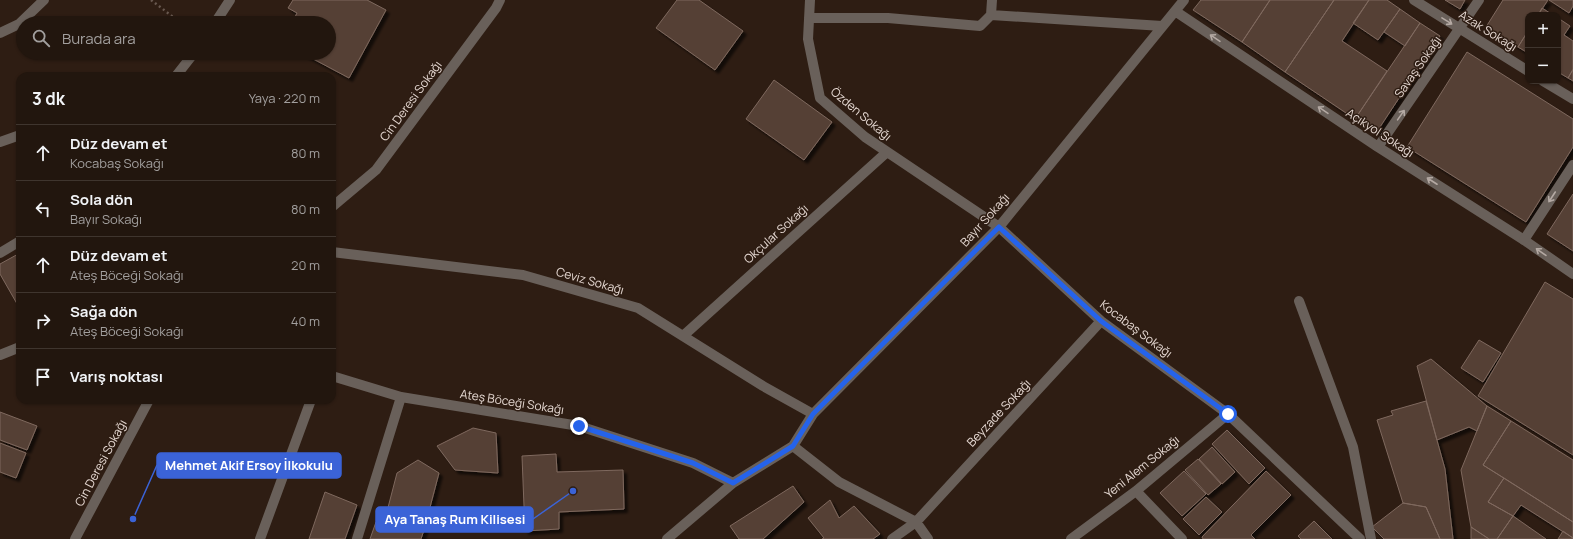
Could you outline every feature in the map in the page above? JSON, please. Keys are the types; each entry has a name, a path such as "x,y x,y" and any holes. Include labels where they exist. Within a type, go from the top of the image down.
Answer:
{"street":[{"path":"27,16 44,0"},
{"path":"220,16 230,0"},
{"name":"Cin Deresi Sokağı","path":"336,204 376,170 496,8 500,0"},
{"name":"Özden Sokağı","path":"810,0 808,39 820,98 865,137 887,152"},
{"path":"809,18 888,18 980,26 991,15 992,0"},
{"name":"Bayır Sokağı","path":"793,446 813,414 999,227 1184,0"},
{"name":"Azak Sokağı","path":"1414,0 1525,69"},
{"name":"Savaş Sokağı","path":"1378,147 1479,0"},
{"name":"Açıkyol Sokağı","path":"1175,11 1378,147 1524,240 1573,274"},
{"path":"991,15 1162,26"},
{"path":"0,33 16,25"},
{"path":"179,72 189,60"},
{"path":"1548,84 1573,99"},
{"path":"0,142 16,136"},
{"name":"Kocabaş Sokağı","path":"887,152 999,227 1101,321 1228,414 1360,539"},
{"name":"Okçular Sokağı","path":"683,336 887,152"},
{"path":"1524,240 1573,165"},
{"path":"0,253 16,243"},
{"name":"Ceviz Sokağı","path":"336,252 523,275 638,308 763,386 813,414"},
{"path":"1299,301 1353,447 1371,539"},
{"name":"Beyzade Sokağı","path":"892,539 916,522 1101,321"},
{"path":"0,355 16,349"},
{"name":"Ateş Böceği Sokağı","path":"336,377 401,396 579,426 693,463 733,483"},
{"path":"357,539 401,396"},
{"name":"Cin Deresi Sokağı","path":"76,539 147,404"},
{"path":"260,539 310,404"},
{"name":"Yeni Alem Sokağı","path":"1071,539 1136,491 1228,414"},
{"path":"667,539 733,483 793,446 840,482 916,522 928,539"},
{"path":"1136,491 1182,539"}],"path":[{"path":"151,0 172,16"}],"building":[{"path":"293,0 367,0 386,10 349,78 315,60 336,60 336,16 296,16 297,13 288,8"},
{"path":"677,0 699,0 743,31 715,70 656,28"},
{"path":"1201,0 1270,0 1242,42 1193,10"},
{"path":"1270,0 1334,0 1285,72 1242,42"},
{"path":"1334,0 1369,0 1342,41 1387,71 1355,119 1285,72"},
{"path":"1369,0 1387,0 1400,9 1378,40 1353,23"},
{"path":"1445,0 1465,0 1460,9"},
{"path":"1503,0 1548,0 1540,12 1525,12 1525,36 1518,47 1486,27"},
{"path":"1549,0 1573,0 1573,6 1569,13"},
{"path":"1542,8 1548,12 1540,12"},
{"path":"1400,9 1420,23 1405,46 1384,32"},
{"path":"1561,20 1570,26 1564,35 1573,41 1573,69 1568,78 1561,74"},
{"path":"1420,23 1440,36 1376,133 1355,119"},
{"path":"1525,36 1525,51 1518,47"},
{"path":"1467,52 1573,119 1573,147 1526,222 1407,147"},
{"path":"1573,70 1573,81 1568,78"},
{"path":"774,80 832,122 804,160 746,119"},
{"path":"1573,194 1573,251 1547,234"},
{"path":"16,255 16,302 0,274 0,264"},
{"path":"1545,282 1573,299 1573,455 1478,396"},
{"path":"1479,340 1501,353 1483,382 1461,368"},
{"path":"1431,359 1487,406 1477,431 1469,427 1437,440 1417,366"},
{"path":"1426,401 1445,469 1453,539 1440,539 1426,507 1403,503 1377,420 1393,415 1391,411"},
{"path":"1487,406 1511,421 1483,465 1504,478 1488,502 1513,516 1497,539 1489,539 1471,527 1461,470"},
{"path":"0,412 37,426 27,450 0,440"},
{"path":"1511,421 1573,460 1573,522 1483,465"},
{"path":"473,428 496,433 498,473 455,470 437,446"},
{"path":"1227,430 1265,468 1249,484 1212,444"},
{"path":"0,443 26,453 16,478 0,472"},
{"path":"1212,447 1235,472 1222,484 1199,459"},
{"path":"556,454 557,472 623,470 624,509 559,512 559,529 525,531 522,456"},
{"path":"1198,459 1221,484 1208,495 1185,470"},
{"path":"418,460 439,473 424,530 384,523 397,473"},
{"path":"1184,471 1206,494 1182,516 1160,493"},
{"path":"1266,471 1291,495 1251,535 1255,539 1203,539 1202,537"},
{"path":"1504,478 1573,522 1573,538 1521,505 1513,516 1488,502"},
{"path":"793,486 804,502 763,539 739,539 730,526"},
{"path":"325,492 357,505 345,539 309,539"},
{"path":"1206,497 1222,512 1199,535 1183,519"},
{"path":"830,500 839,518 854,506 880,534 873,539 822,539 824,538 808,518"},
{"path":"1403,503 1426,507 1440,539 1384,539 1372,527"},
{"path":"1513,516 1546,539 1497,539"},
{"path":"1314,521 1332,539 1301,539 1298,536"},
{"path":"376,522 424,530 421,539 370,539"},
{"path":"1471,527 1489,539 1471,539"},
{"path":"1563,531 1573,538 1573,539 1558,539"}],"place":[{"name":"Aya Tanaş Rum Kilisesi","path":"573,491"},
{"name":"Mehmet Akif Ersoy İlkokulu","path":"133,519"}],"route":[{"path":"579,426 693,463 733,483 793,446 813,414 999,227 1101,321 1228,414"}]}
